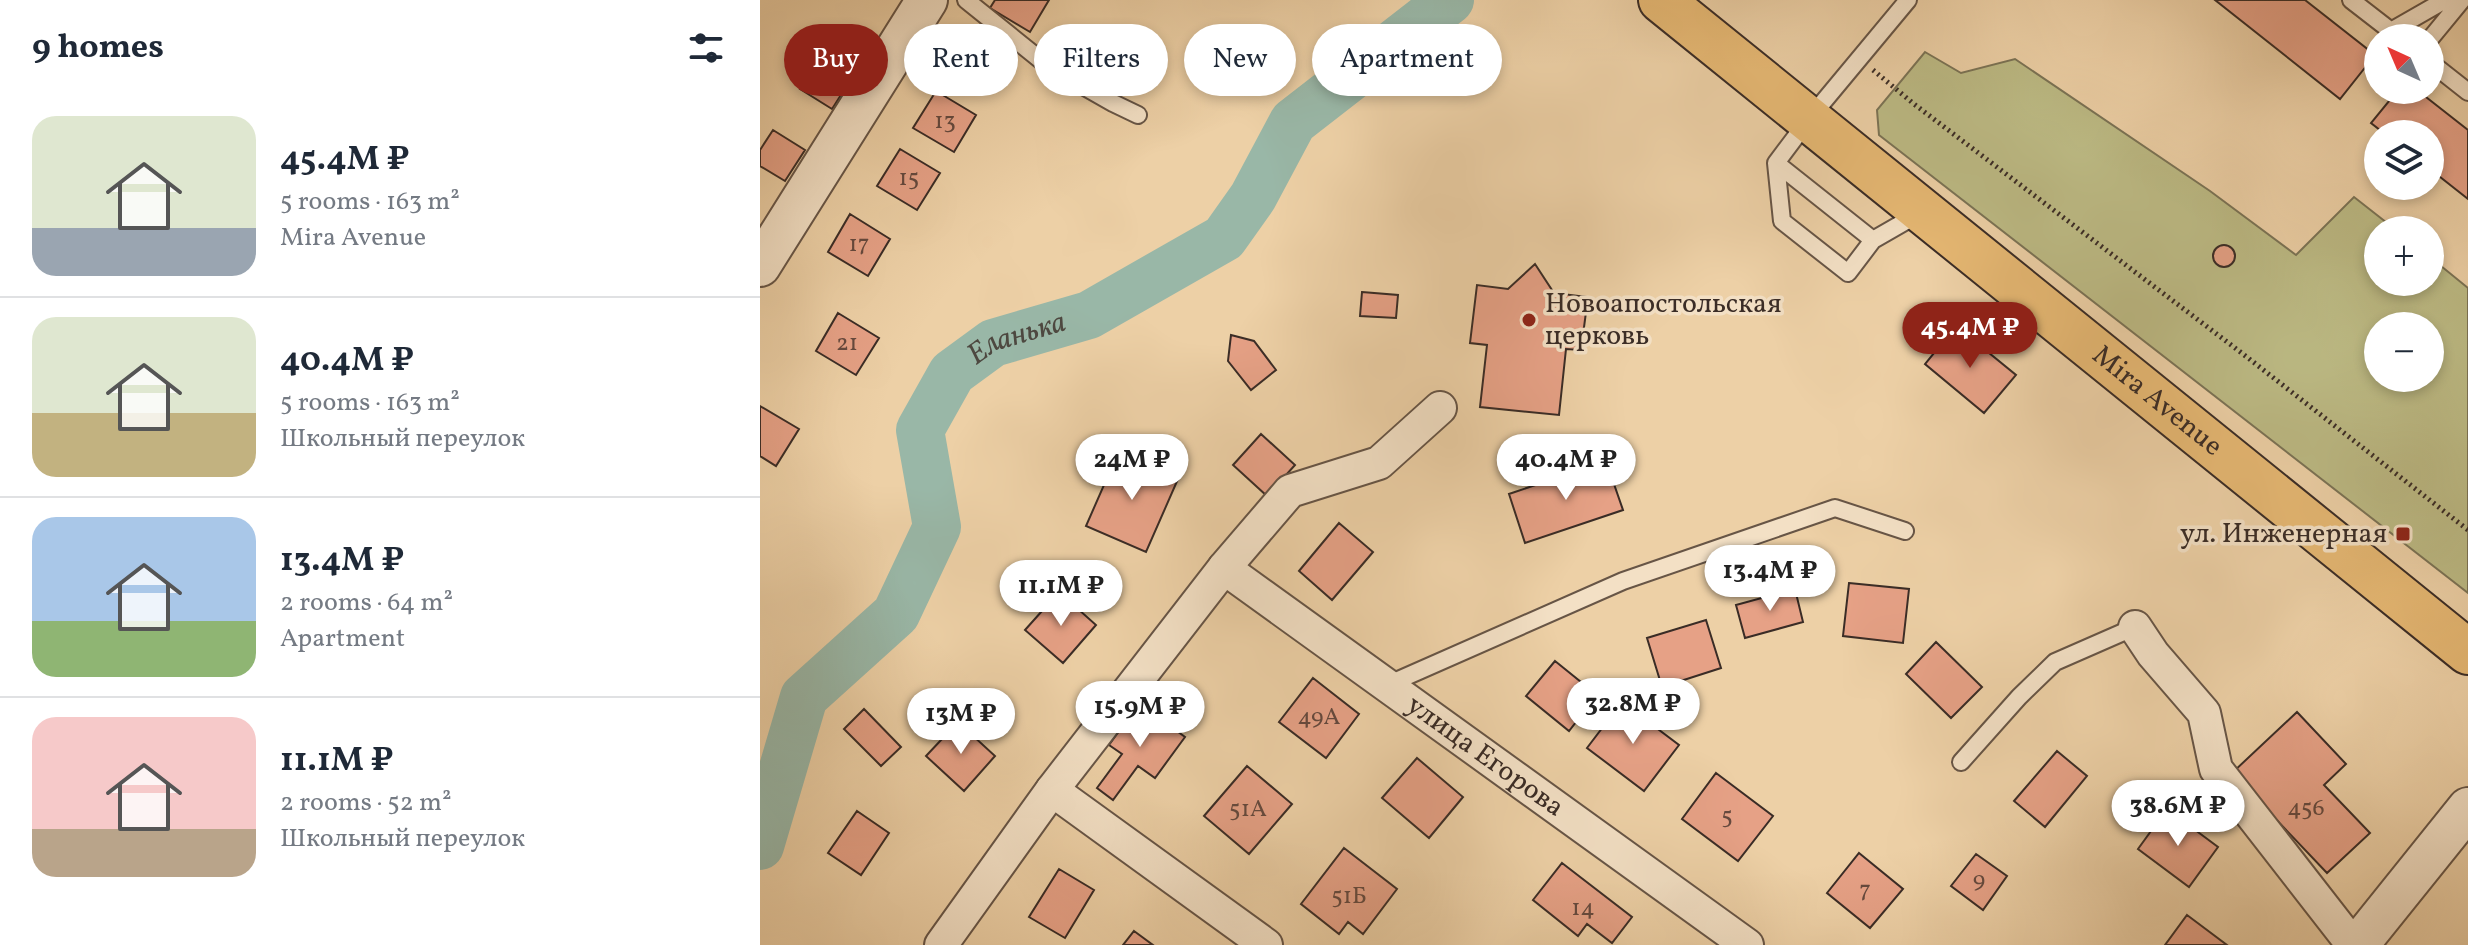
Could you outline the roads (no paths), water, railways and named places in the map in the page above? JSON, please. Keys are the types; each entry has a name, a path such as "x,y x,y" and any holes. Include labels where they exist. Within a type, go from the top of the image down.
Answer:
{"main road":[{"name":"Mira Avenue","path":"1661,0 2468,652"}],"street":[{"path":"760,266 927,0"},
{"path":"941,945 1052,790 1224,568 1290,491 1379,463 1440,408"},
{"name":"улица Егорова","path":"1224,568 1747,945"},
{"path":"2135,627 2153,654 2204,713 2216,769 2356,945 2468,808"},
{"path":"1052,790 1266,945"}],"lane":[{"path":"966,0 1048,66 1138,115"},
{"path":"1908,0 1776,163 1782,221 1848,273 1873,240 1923,211"},
{"path":"2351,0 2391,31 2445,0"},
{"path":"2442,24 2462,0"},
{"path":"2444,73 2468,92"},
{"path":"1776,163 1873,240"},
{"path":"1387,685 1623,581 1835,508 1905,531"},
{"path":"1961,762 2055,662 2135,627"}],"waterway":[{"name":"Еланька","path":"760,846 804,697 896,614 937,527 920,430 952,373 993,343 1089,315 1224,238 1253,197 1293,122 1450,0"}],"place":[{"name":"Новоапостольская церковь","path":"1529,320"},
{"name":"ул. Инженерная","path":"2403,534"}]}
